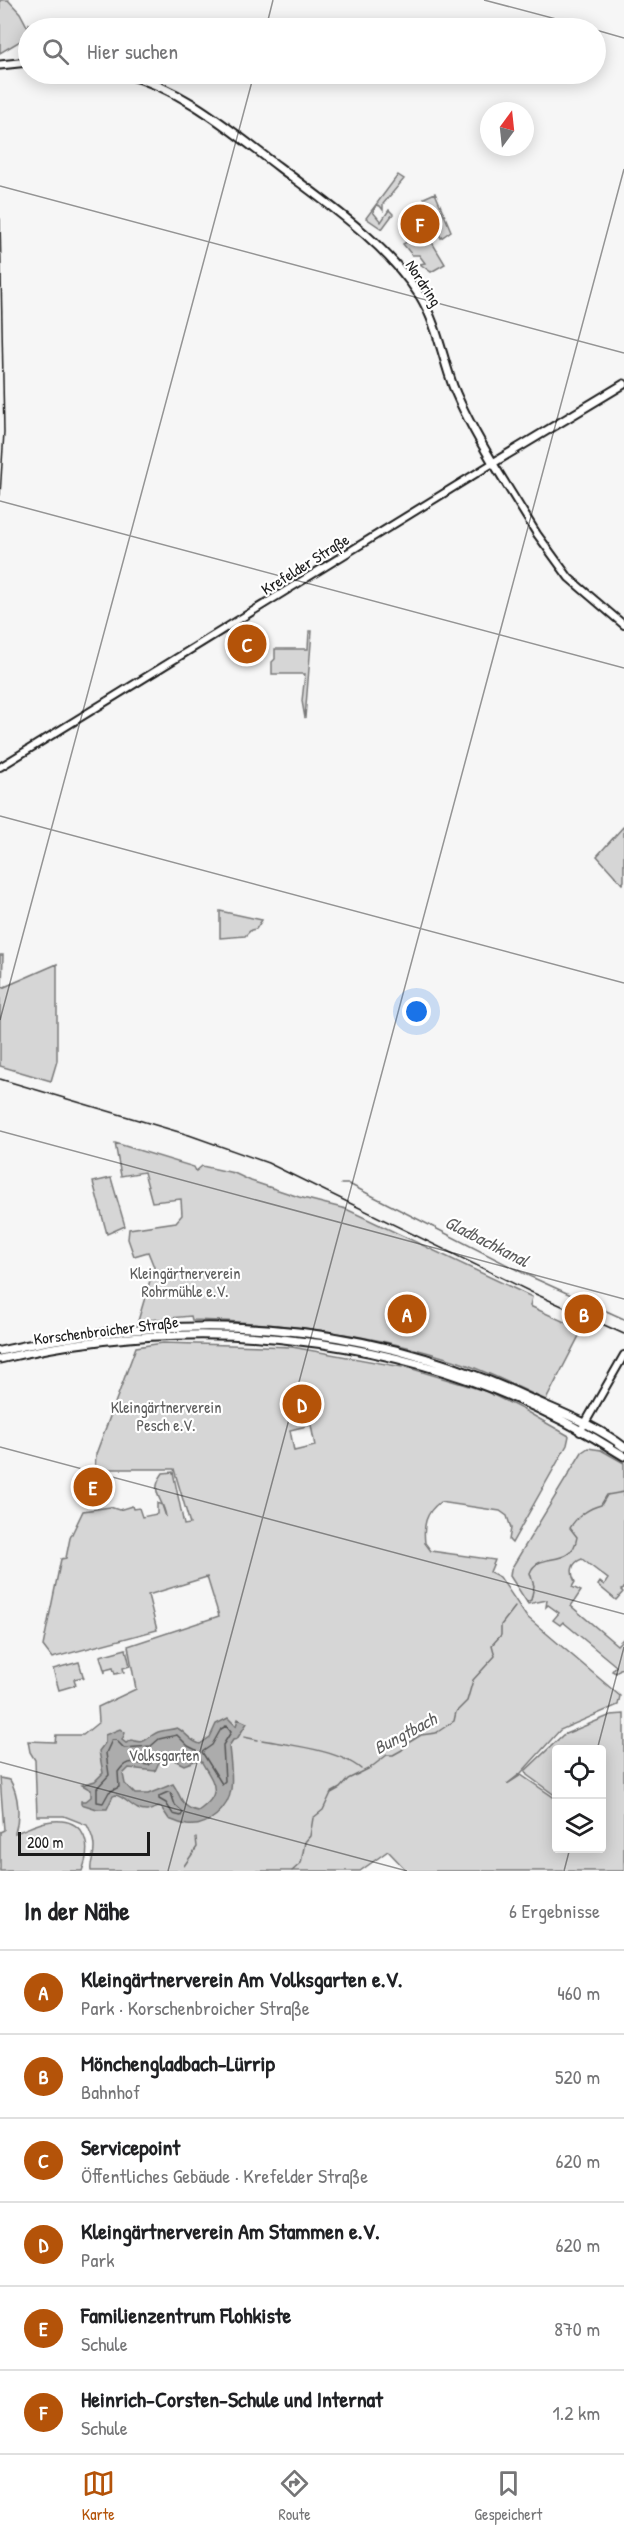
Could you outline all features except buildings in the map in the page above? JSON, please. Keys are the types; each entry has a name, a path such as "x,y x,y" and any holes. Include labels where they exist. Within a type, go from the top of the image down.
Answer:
{"main road":[{"path":"0,64 18,63"},
{"name":"Nordring","path":"154,84 198,108 301,184 365,235 402,271 429,312 463,411 537,534 569,578 624,625"},
{"name":"Krefelder Straße","path":"0,767 624,384"},
{"name":"Korschenbroicher Straße","path":"0,1351 59,1339 142,1328 221,1325 293,1330 376,1344 453,1366 494,1382 583,1428 624,1456"},
{"name":"Korschenbroicher Straße","path":"0,1359 61,1347 169,1335 251,1335 292,1338 376,1353 468,1379 624,1447"},
{"path":"583,1428 624,1354"}],"green space":[{"path":"0,0 8,0 23,18 18,18 18,42 0,53"},
{"path":"398,175 404,179 383,204 383,210 376,205 373,212 381,222 389,210 393,214 382,229 366,218"},
{"path":"435,193 451,231 441,238 424,198"},
{"path":"422,234 427,234 445,264 431,272 420,264 425,263 419,255 412,255 403,244 412,239 421,238"},
{"path":"309,631 312,631 305,718 302,701 305,674 272,674 272,662 275,659 275,649 308,649"},
{"path":"624,826 624,881 622,884 597,856"},
{"path":"220,911 262,920 256,929 251,930 245,936 220,938"},
{"path":"0,955 3,955 2,988 57,964 57,1061 51,1081 0,1066"},
{"name":"Kleingärtnerverein Rohrmühle e.V.","path":"115,1143 194,1167 196,1171 202,1166 234,1173 299,1197 346,1209 532,1297 530,1306 582,1330 546,1400 465,1364 356,1336 291,1326 192,1320 191,1316 138,1321 154,1267 148,1252 134,1256 128,1239 129,1229 176,1222 182,1215 181,1199 152,1202 144,1172 121,1176"},
{"path":"111,1178 125,1226 107,1234 93,1182"},
{"path":"163,1343 292,1347 403,1366 485,1391 569,1436 567,1445 512,1543 509,1540 511,1528 507,1516 500,1511 440,1502 426,1520 425,1543 431,1551 495,1560 490,1572 500,1577 526,1616 620,1696 618,1705 560,1730 521,1773 507,1784 521,1775 552,1796 552,1853 606,1853 606,1745 552,1745 563,1735 611,1715 624,1714 624,1871 407,1871 388,1851 360,1871 91,1871 94,1844 87,1825 64,1816 37,1816 35,1760 30,1752 28,1741 55,1742 56,1735 83,1735 99,1722 98,1707 136,1689 128,1646 219,1616 207,1577 148,1595 157,1630 52,1658 43,1646 61,1559 66,1558 70,1538 83,1511 110,1507 119,1510 132,1506 133,1509 139,1508 142,1517 157,1514 157,1503 162,1505 166,1517 165,1511 158,1496 157,1486 163,1473 173,1472 184,1525 190,1524 174,1469 95,1469 96,1454 136,1347","holes":["311,1425 315,1446 294,1451 290,1430"]},
{"path":"588,1448 601,1450 624,1463 624,1589 621,1590 623,1592 616,1600 598,1585 600,1582 604,1585 608,1579 582,1559 572,1568 575,1582 572,1587 581,1591 571,1606 617,1645 624,1638 624,1668 616,1673 612,1671 616,1666 563,1622 560,1625 553,1620 559,1613 548,1605 546,1607 547,1600 528,1604 510,1576 511,1569 582,1452"},
{"path":"126,1649 130,1666 123,1668 124,1672 115,1674 113,1668 105,1670 105,1673 100,1656"},
{"path":"79,1662 84,1679 82,1677 74,1679 76,1685 59,1690 53,1669"},
{"path":"552,1745 552,1793 527,1775 525,1771"},
{"path":"0,1778 10,1780 17,1799 18,1820 15,1833 42,1823 58,1821 68,1822 82,1833 86,1850 82,1871 0,1871 0,1832 4,1830"}],"water":[{"path":"228,1718 236,1726 238,1719 247,1723 237,1739 233,1740 229,1746 232,1778 229,1796 222,1810 210,1820 195,1825 185,1825 169,1819 161,1807 143,1811 116,1795 113,1796 107,1809 97,1809 81,1804 81,1801 86,1801 91,1797 91,1790 82,1785 95,1781 103,1773 99,1751 105,1743 105,1735 120,1729 125,1733 122,1740 126,1743 132,1740 140,1742 158,1732 177,1728 200,1744 210,1737 216,1724","holes":["172,1759 184,1765 200,1759 214,1786 212,1798 198,1811 188,1807 182,1801 173,1784 148,1794 135,1794 125,1784 123,1774 129,1768 155,1771 160,1760"]}],"waterway":[{"name":"Gladbachkanal","path":"341,1184 349,1184 527,1275 624,1319"},
{"name":"Bungtbach","path":"527,1602 531,1600 534,1586 530,1573 534,1566 569,1553 577,1537 570,1528 576,1520 601,1505 607,1495 624,1492"},
{"name":"Bungtbach","path":"292,1871 301,1863 313,1818 323,1810 331,1793 340,1788 348,1779 370,1768 387,1755 393,1755 402,1750 421,1735 436,1733 454,1721 456,1712 467,1701 473,1680 495,1656 492,1645 501,1635 501,1625 515,1607"},
{"path":"244,1737 258,1740"},
{"path":"262,1740 327,1753 340,1757 361,1769"},
{"path":"184,1866 197,1847 196,1838"}],"railway":[{"path":"0,219 4,432 0,495"},
{"path":"0,1079 189,1135 268,1163 531,1292 624,1334"}],"place":[{"name":"Heinrich-Corsten-Schule und Internat","path":"420,224"},
{"name":"Servicepoint","path":"247,644"},
{"name":"Kleingärtnerverein Am Volksgarten e.V.","path":"407,1314"},
{"name":"Mönchengladbach-Lürrip","path":"584,1314"},
{"name":"Kleingärtnerverein Am Stammen e.V.","path":"302,1404"},
{"name":"Familienzentrum Flohkiste","path":"93,1487"}],"park label":[{"name":"Kleingärtnerverein Pesch e.V.","path":"166,1416"},
{"name":"Volksgarten","path":"164,1755"}]}
